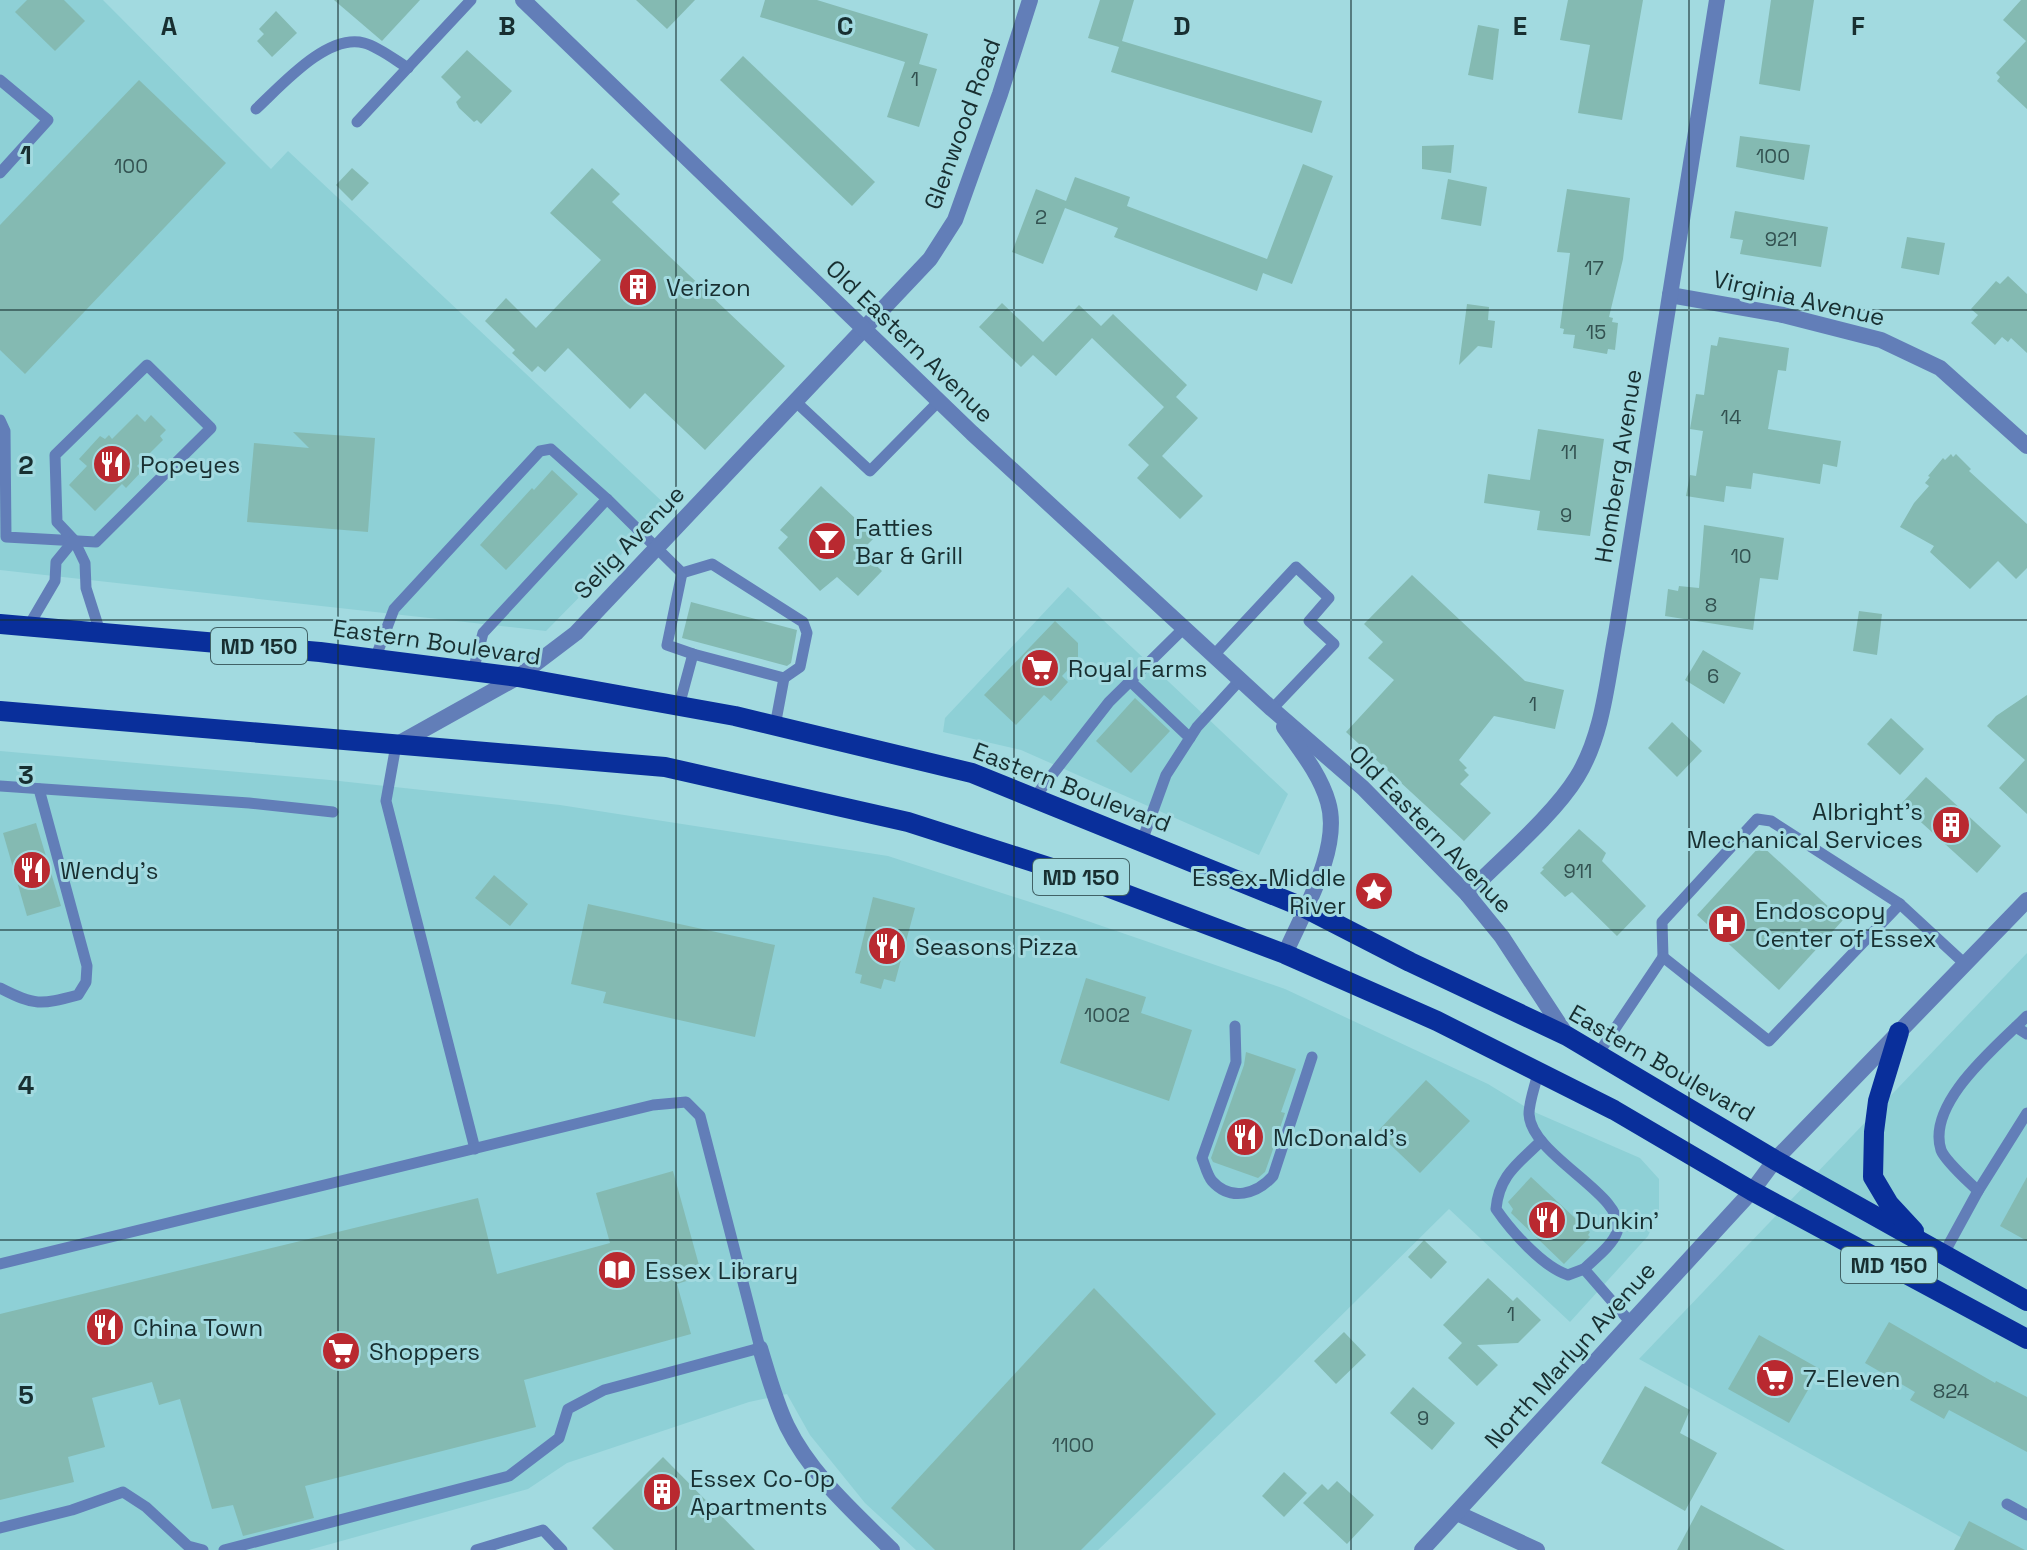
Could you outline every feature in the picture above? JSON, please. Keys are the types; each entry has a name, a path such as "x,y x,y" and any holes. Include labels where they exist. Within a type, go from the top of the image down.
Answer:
{"main road":[{"name":"Eastern Boulevard","path":"0,624 375,659 518,677 775,726 972,773 1305,908 1410,962 1567,1036 1775,1160 2027,1301"},
{"name":"MD 150","path":"0,711 665,767 908,822 1083,878 1285,954 1437,1021 1614,1110 1752,1191 2027,1339"},
{"path":"1899,1032 1878,1101 1873,1177 1889,1204 1935,1250"}],"street":[{"name":"Old Eastern Avenue","path":"523,0 864,331 1240,680 1363,788 1467,894 1502,937 1567,1036"},
{"name":"Glenwood Road","path":"864,331 930,259 955,220 1030,0"},
{"name":"Homberg Avenue","path":"1467,894 1561,798 1578,776 1594,737 1613,648 1717,0"},
{"name":"Virginia Avenue","path":"1670,295 1783,315 1881,340 1940,368 2027,446"},
{"name":"Selig Avenue","path":"396,745 518,677 576,633 864,331"},
{"name":"Old Eastern Avenue","path":"1272,709 1309,762 1328,802 1331,826 1328,853 1285,954"},
{"name":"North Marlyn Avenue","path":"1422,1550 1752,1191 1775,1160 2027,900"},
{"path":"760,1348 775,1399 802,1451 838,1497 892,1550"},
{"path":"1457,1513 1537,1550"}],"lane":[{"path":"357,122 471,0"},
{"path":"256,109 306,63 347,41 366,43 408,68"},
{"path":"0,80 48,120 0,173"},
{"path":"0,420 5,431 6,537 74,540 96,542 211,428 147,365 55,455 57,522 74,540 85,563 86,588 100,632"},
{"path":"796,402 870,471 939,401"},
{"path":"375,659 394,609 540,451 551,449 682,573"},
{"path":"473,671 483,633 607,499"},
{"path":"28,627 55,581 56,562 74,540"},
{"path":"682,573 712,564 803,622 807,633 800,667 784,678 775,726"},
{"path":"1214,655 1296,567 1329,598 1309,621 1334,644 1272,709"},
{"path":"682,573 667,645 784,678"},
{"path":"1034,798 1109,702 1184,628"},
{"path":"679,706 693,654"},
{"path":"1142,841 1166,775 1190,738 1240,680"},
{"path":"1130,681 1190,738"},
{"path":"396,745 386,801 475,1149"},
{"path":"0,786 249,803 333,812"},
{"path":"0,988 24,1000 44,1004 78,995 86,982 87,966 39,789"},
{"path":"1598,1054 1663,957 1662,922 1757,819 1771,821 1900,904 1965,964"},
{"path":"1663,957 1769,1041 1900,904"},
{"path":"1978,1191 1941,1152 1939,1122 1951,1095 2027,1016"},
{"path":"1235,1026 1236,1062 1202,1158 1211,1180 1221,1188 1238,1194 1249,1193 1263,1188 1273,1176 1312,1057"},
{"path":"2016,1027 2027,1034"},
{"path":"1538,1072 1529,1115 1541,1141 1616,1213 1619,1223 1616,1236 1584,1269 1568,1275 1555,1271 1496,1209 1504,1177 1541,1141"},
{"path":"0,1264 653,1105 686,1102 700,1116 760,1348 604,1390 568,1409 559,1438 509,1476 224,1550"},
{"path":"1935,1250 1978,1191 2027,1113"},
{"path":"1584,1269 1631,1323"},
{"path":"0,1528 72,1510 123,1492 146,1507 188,1546 203,1550"},
{"path":"2007,1504 2027,1515"},
{"path":"476,1550 543,1530 562,1550"}],"shaded area":[{"path":"0,0 103,0 271,169 288,151 668,507 546,631 0,570"},
{"path":"1068,587 1288,794 1259,855 1021,750 943,732 945,718"},
{"path":"0,751 330,780 560,805 888,856 1285,989 1488,1084 1532,1111 1640,1158 1659,1179 1659,1210 1648,1236 1570,1322 1449,1209 1098,1550 916,1550 865,1503 810,1435 787,1394 749,1402 567,1463 528,1489 309,1550 0,1550"},
{"path":"2027,953 2027,1550 1984,1550 1639,1359"}],"building":[{"path":"27,0 64,0 85,21 55,51 15,12"},
{"path":"334,0 420,0 382,41"},
{"path":"636,0 695,0 667,29"},
{"path":"765,0 817,0 928,34 919,64 937,69 919,127 887,117 905,62 760,17"},
{"path":"1100,0 1134,0 1122,41 1322,101 1312,133 1111,72 1119,47 1088,38"},
{"path":"1568,0 1643,0 1622,120 1578,113 1590,45 1560,40"},
{"path":"1771,0 1814,0 1800,91 1759,84"},
{"path":"2021,0 2027,0 2027,109 1997,81 2000,77 1996,73 2026,41 2003,20"},
{"path":"276,11 297,33 272,57 257,41 264,34 259,29"},
{"path":"1478,25 1499,29 1493,80 1468,75"},
{"path":"467,50 512,91 481,124 477,120 474,122 459,108 456,102 461,97 441,77"},
{"path":"743,56 875,182 852,206 720,80"},
{"path":"139,80 226,163 25,374 0,350 0,225"},
{"path":"1740,136 1810,145 1804,180 1736,167"},
{"path":"1454,145 1451,173 1422,169 1422,146"},
{"path":"1303,164 1333,176 1292,284 1263,273 1257,291 1114,237 1118,228 1065,208 1043,264 1012,252 1036,189 1066,201 1075,177 1130,197 1127,206 1267,259"},
{"path":"352,168 369,183 352,201 336,185"},
{"name":"Verizon","path":"592,168 620,194 612,202 785,366 705,450 645,393 630,409 568,348 545,372 538,366 532,372 512,353 515,350 485,321 506,298 536,328 601,260 550,213"},
{"path":"1448,179 1487,187 1481,226 1441,219"},
{"path":"1567,189 1630,198 1623,259 1609,317 1613,318 1612,322 1618,323 1615,350 1608,349 1607,354 1573,348 1575,335 1563,334 1564,329 1560,328 1570,253 1557,252"},
{"path":"1735,211 1828,227 1821,267 1740,254 1743,240 1730,238"},
{"path":"1907,237 1945,243 1939,275 1901,268"},
{"path":"2008,276 2027,294 2027,353 2011,338 2008,342 2002,337 1995,345 1971,323 1978,315 1971,309 1996,281 2000,284"},
{"path":"1002,303 1043,342 1079,305 1101,326 1113,314 1187,385 1176,397 1198,418 1162,456 1203,496 1180,519 1137,478 1149,465 1128,445 1164,407 1092,338 1056,376 1033,355 1021,367 979,327"},
{"path":"1467,304 1489,307 1488,320 1495,321 1492,348 1478,346 1459,365"},
{"path":"1719,337 1789,348 1786,371 1778,370 1768,429 1841,441 1837,467 1823,464 1820,484 1753,473 1751,489 1726,486 1724,502 1686,496 1690,475 1696,476 1703,431 1690,429 1696,394 1704,395 1711,345 1717,346"},
{"name":"Popeyes","path":"137,414 145,422 151,415 166,430 160,436 163,440 137,466 142,471 126,488 122,484 95,511 69,485 87,466 79,459 100,436 105,439 109,435 112,439"},
{"path":"1538,429 1604,439 1590,536 1537,530 1540,511 1484,503 1488,474 1530,480"},
{"path":"293,432 375,438 368,532 247,522 254,443 309,448"},
{"path":"1951,454 1953,457 1956,454 1971,469 1969,471 2027,524 2027,568 2016,579 1998,561 1970,589 1930,552 1934,546 1900,527 1914,503 1929,486 1925,483 1928,476 1943,458 1945,460"},
{"path":"552,470 578,494 506,570 480,545"},
{"name":"Fatties Bar & Grill","path":"821,486 875,537 861,551 882,571 858,596 837,577 820,591 778,548 788,537 780,530"},
{"path":"1704,525 1784,538 1778,580 1760,578 1753,630 1665,616 1668,589 1678,591 1679,586 1699,588"},
{"path":"1412,575 1525,681 1564,690 1555,729 1494,716 1459,760 1469,775 1460,784 1491,813 1464,841 1346,732 1394,680 1368,658 1383,642 1364,624"},
{"path":"691,602 797,630 791,663 787,666 682,638"},
{"path":"1859,611 1882,614 1877,655 1853,651"},
{"name":"Royal Farms","path":"1055,621 1078,643 1078,659 1062,676 1068,682 1051,701 1044,695 1016,725 984,695"},
{"path":"1703,650 1741,673 1724,704 1685,680"},
{"path":"2027,695 2027,814 1999,788 2025,760 1987,726"},
{"name":"Royal Farms","path":"1135,698 1170,731 1131,773 1096,741"},
{"path":"1891,718 1924,749 1900,775 1867,744"},
{"path":"1672,722 1702,751 1677,777 1648,748"},
{"name":"Albright’s Mechanical Services","path":"1926,777 2001,846 1977,873 1901,804"},
{"name":"Wendy's","path":"36,823 61,906 27,916 3,833"},
{"path":"1579,829 1606,853 1602,861 1646,906 1617,936 1572,892 1565,897 1540,873"},
{"path":"1761,845 1843,920 1779,990 1697,915"},
{"path":"494,875 528,904 510,926 475,898"},
{"name":"Seasons Pizza","path":"873,897 915,908 895,982 884,979 881,989 860,983 862,975 855,973"},
{"path":"588,904 775,945 755,1037 603,1003 606,992 571,984"},
{"path":"1086,978 1146,997 1141,1013 1192,1030 1169,1101 1060,1063"},
{"name":"McDonald's","path":"1246,1052 1296,1069 1281,1112 1285,1113 1271,1155 1265,1172 1258,1178 1213,1162 1211,1158"},
{"path":"1426,1080 1470,1121 1420,1173 1377,1132"},
{"path":"673,1171 702,1276 677,1284 691,1334 524,1380 536,1427 305,1486 314,1518 243,1536 233,1505 212,1509 180,1399 159,1405 152,1382 92,1398 105,1447 68,1457 74,1482 0,1500 0,1314 478,1198 497,1274 610,1243 596,1193"},
{"name":"Dunkin'","path":"1531,1177 1590,1232 1590,1237 1564,1264 1511,1213 1513,1209 1508,1202"},
{"path":"2027,1177 2027,1241 2000,1226"},
{"path":"1424,1240 1447,1262 1431,1279 1408,1257"},
{"path":"1488,1278 1513,1301 1517,1297 1541,1320 1518,1343 1477,1345 1498,1365 1477,1386 1448,1358 1462,1343 1443,1325"},
{"path":"1094,1288 1216,1414 1081,1550 935,1550 891,1508"},
{"path":"1889,1322 1995,1383 2027,1397 2027,1452 1949,1410 1944,1419 1910,1400 1915,1392 1865,1363"},
{"path":"1344,1332 1366,1355 1336,1384 1314,1361"},
{"name":"7-Eleven","path":"1759,1335 1820,1369 1789,1423 1728,1389"},
{"path":"1645,1386 1690,1410 1680,1433 1717,1453 1685,1511 1601,1463"},
{"path":"1413,1387 1455,1423 1432,1450 1390,1413"},
{"name":"Essex Co-Op Apartments","path":"663,1457 755,1550 614,1550 592,1528"},
{"path":"1284,1472 1307,1493 1284,1517 1262,1496"},
{"path":"1337,1481 1374,1515 1347,1544 1303,1503 1322,1484 1328,1490"},
{"path":"1701,1505 1785,1550 1677,1550"},
{"path":"1969,1521 2025,1550 1954,1550"}],"place":[{"name":"Verizon","path":"638,287"},
{"name":"Popeyes","path":"112,464"},
{"name":"Fatties Bar & Grill","path":"827,541"},
{"name":"Royal Farms","path":"1040,668"},
{"name":"Albright’s Mechanical Services","path":"1951,825"},
{"name":"Wendy's","path":"32,870"},
{"name":"Essex-Middle River","path":"1374,891"},
{"name":"Endoscopy Center of Essex","path":"1727,924"},
{"name":"Seasons Pizza","path":"887,946"},
{"name":"McDonald's","path":"1245,1137"},
{"name":"Dunkin'","path":"1547,1220"},
{"name":"Essex Library","path":"617,1270"},
{"name":"China Town","path":"105,1327"},
{"name":"Shoppers","path":"341,1351"},
{"name":"7-Eleven","path":"1775,1378"},
{"name":"Essex Co-Op Apartments","path":"662,1492"}]}
